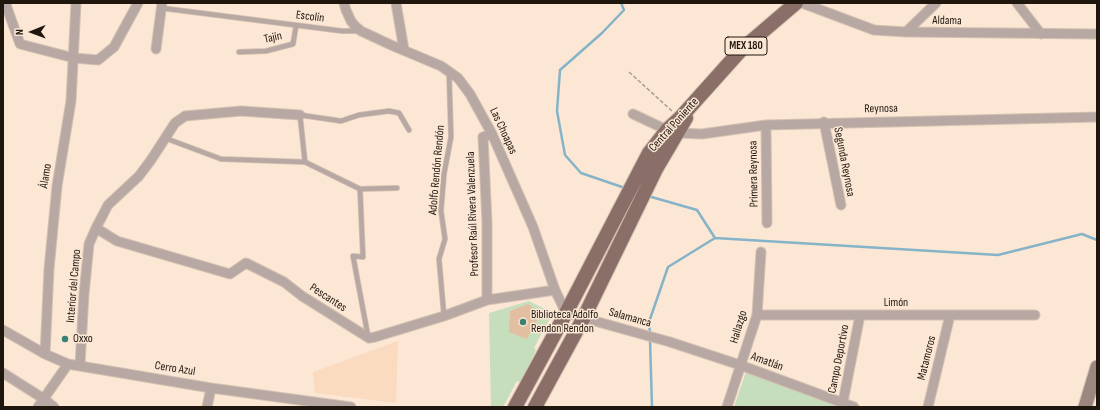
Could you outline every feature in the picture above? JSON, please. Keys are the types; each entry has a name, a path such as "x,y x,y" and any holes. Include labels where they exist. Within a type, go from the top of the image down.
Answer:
{"main road":[{"name":"MEX 180","path":"702,94 741,50 796,3"},
{"name":"Central Poniente","path":"535,407 584,317 656,169 672,132 680,118 702,94"},
{"name":"Central Poniente","path":"515,407 566,313 642,164 658,140 672,132 702,94"}],"street":[{"name":"Álamo","path":"45,354 49,269 56,186 71,101 76,3"},
{"path":"5,4 20,44 74,58 98,60 114,47 138,3"},
{"name":"Las Choapas","path":"344,3 351,21 361,31 441,66 458,78 470,94 492,134 533,227 555,290 566,313"},
{"path":"396,3 404,50"},
{"name":"Aldama","path":"802,3 874,30 906,32 1097,34"},
{"path":"906,32 936,3"},
{"path":"1017,3 1024,10 1041,34"},
{"path":"1024,10 1031,3"},
{"path":"156,49 162,6"},
{"name":"Interior del Campo","path":"80,366 89,244 108,205 139,176 175,123 185,116 241,111 300,115"},
{"path":"633,114 672,132"},
{"name":"Reynosa","path":"672,132 702,134 766,125 824,122 1097,117"},
{"name":"Segunda Reynosa","path":"824,122 841,205"},
{"name":"Primera Reynosa","path":"766,125 767,223"},
{"name":"Profesor Raúl Rivera Valenzuela","path":"487,300 487,223 483,137 492,134"},
{"name":"Pescantes","path":"96,228 117,242 230,274 246,263 284,282 302,296 368,338"},
{"name":"Hallazgo","path":"727,407 757,315 761,252"},
{"path":"368,338 444,316 487,300 555,290"},
{"path":"566,313 584,317"},
{"name":"Limón","path":"757,315 1036,316"},
{"name":"Campo Deportivo","path":"843,405 860,315"},
{"name":"Matamoros","path":"928,407 950,315"},
{"name":"Salamanca","path":"584,317 670,342"},
{"name":"Cerro Azul","path":"3,330 45,354 68,364 211,388 351,407"},
{"name":"Amatlán","path":"670,342 740,365 843,405 854,407"},
{"path":"38,407 68,364"},
{"path":"1085,407 1097,367"},
{"path":"3,373 54,407"},
{"path":"207,407 211,388"}],"lane":[{"name":"Escolín","path":"162,6 296,26 342,31 361,31"},
{"name":"Tajín","path":"239,52 266,52 293,44 296,26"},
{"name":"Adolfo Rendón Rendón","path":"444,316 439,259 445,239 441,211 444,174 451,137 449,72"},
{"name":"Interior del Campo","path":"300,115 341,121 359,115 389,111 399,114 409,130"},
{"path":"300,115 305,162"},
{"path":"164,138 221,159 305,162 360,189 397,188"},
{"path":"360,189 363,257 353,256 368,338"}],"path":[{"path":"629,72 680,118"}],"shaded area":[{"path":"398,341 396,403 315,393 313,372"}],"green space":[{"path":"529,301 553,313 534,348 536,350 521,383 517,381 503,407 491,407 489,313"},
{"path":"747,369 835,404 834,407 734,407"}],"building":[{"name":"Biblioteca Adolfo Rendon Rendon","path":"528,304 541,313 527,339 509,332 510,311"}],"waterway":[{"path":"621,3 624,10 602,33 560,70 557,111 565,155 581,173 625,188"},
{"path":"648,196 697,210 715,238"},
{"path":"650,334 649,322 668,267 715,238 998,255 1082,234 1097,240"},
{"path":"650,339 652,407"}],"place":[{"name":"Biblioteca Adolfo Rendon Rendon","path":"523,322"},
{"name":"Oxxo","path":"65,339"}]}
